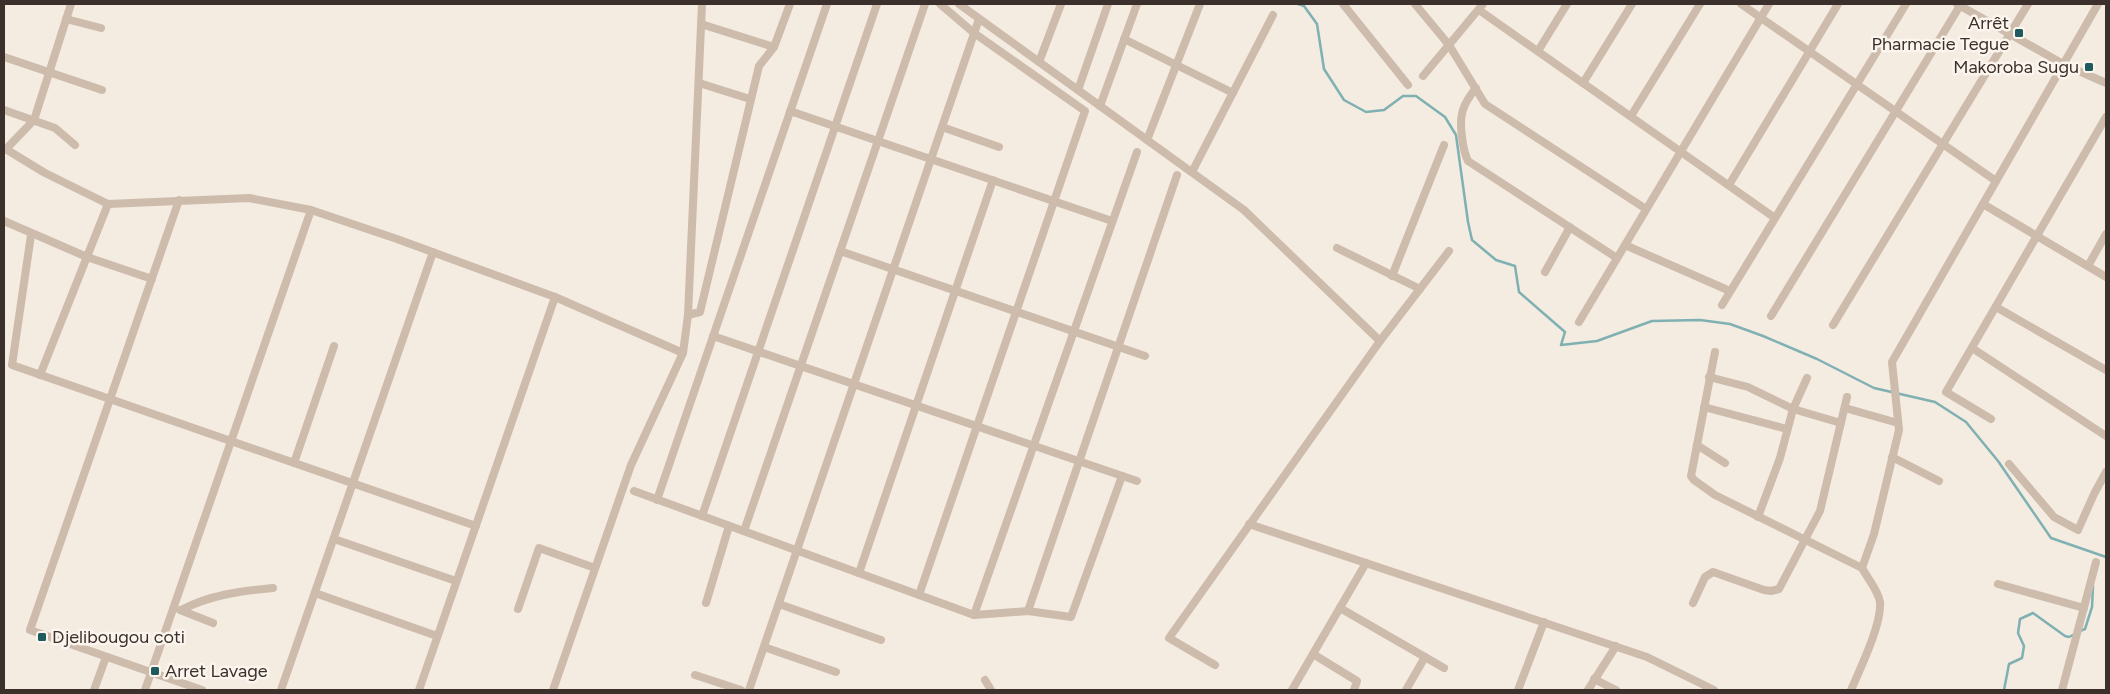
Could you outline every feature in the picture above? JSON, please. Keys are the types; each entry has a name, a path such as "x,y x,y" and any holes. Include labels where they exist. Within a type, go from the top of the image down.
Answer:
{"street":[{"path":"71,4 34,120 5,148 45,173 108,204 249,198 311,210 433,252 555,298 683,352"},
{"path":"553,690 631,466 683,352 688,315 702,4"},
{"path":"688,315 700,312 759,66 774,47 790,4"},
{"path":"657,500 827,4"},
{"path":"702,516 878,4"},
{"path":"744,532 925,4"},
{"path":"919,595 1085,111 974,33 940,4"},
{"path":"959,4 1244,210 1380,341"},
{"path":"1040,62 1061,4"},
{"path":"1078,90 1108,4"},
{"path":"1100,106 1136,4"},
{"path":"1148,140 1200,4"},
{"path":"1343,4 1408,85"},
{"path":"1415,4 1449,45 1485,104 1646,209"},
{"path":"1538,51 1567,4"},
{"path":"1583,83 1632,4"},
{"path":"1631,116 1700,4"},
{"path":"1741,4 1996,180"},
{"path":"1579,322 1769,4"},
{"path":"1729,185 1838,4"},
{"path":"1722,305 1906,4"},
{"path":"1772,316 1959,4 2063,64 2106,83"},
{"path":"1833,325 2028,4"},
{"path":"1862,568 1874,534 1899,430 1892,362 2098,4"},
{"path":"1423,76 1481,7 1538,51 1775,218"},
{"path":"1192,172 1273,15"},
{"path":"66,19 102,28"},
{"path":"749,690 979,19"},
{"path":"701,24 774,47"},
{"path":"1124,39 1233,92"},
{"path":"4,57 102,90"},
{"path":"699,84 750,99"},
{"path":"1476,88 1460,114 1464,151 1468,160 1617,258"},
{"path":"4,110 59,130 75,145"},
{"path":"790,111 1112,221"},
{"path":"1991,419 1946,392 2106,117"},
{"path":"942,127 999,147"},
{"path":"1392,276 1444,146"},
{"path":"974,615 1137,152"},
{"path":"1028,611 1177,175"},
{"path":"859,573 993,180"},
{"path":"180,200 30,630 202,690"},
{"path":"40,375 108,204"},
{"path":"1983,204 2106,277"},
{"path":"145,690 177,609 231,441 311,210"},
{"path":"4,221 31,235 87,257 152,279"},
{"path":"1545,272 1570,227"},
{"path":"2088,266 2106,234"},
{"path":"31,235 12,365 476,526"},
{"path":"1625,245 1730,291"},
{"path":"1336,248 1420,289"},
{"path":"840,251 1145,356"},
{"path":"1215,665 1169,638 1380,341 1449,251"},
{"path":"281,690 433,252"},
{"path":"418,690 555,298"},
{"path":"1996,307 2106,370"},
{"path":"713,336 1137,481"},
{"path":"294,463 334,346"},
{"path":"1972,348 2106,436"},
{"path":"1715,352 1691,476 1714,495 1862,568 1880,601 1876,627 1851,690"},
{"path":"1710,377 1748,387 1793,409 1841,423"},
{"path":"1758,517 1780,458 1793,409 1807,378"},
{"path":"1693,603 1705,577 1713,572 1764,590 1779,589 1820,511 1847,398"},
{"path":"1704,407 1788,428"},
{"path":"1845,408 1898,423"},
{"path":"1697,445 1725,463"},
{"path":"1892,457 1939,481"},
{"path":"2009,464 2054,517 2078,530 2106,472"},
{"path":"634,492 974,615 1028,611 1071,616 1122,476"},
{"path":"1250,524 1647,657 1714,690"},
{"path":"706,603 729,526"},
{"path":"334,539 456,581"},
{"path":"518,609 539,548 595,568"},
{"path":"2062,690 2096,562"},
{"path":"1292,690 1366,563"},
{"path":"1998,584 2084,608"},
{"path":"177,609 232,592 273,588"},
{"path":"315,593 438,636"},
{"path":"779,604 882,640"},
{"path":"1340,608 1444,668"},
{"path":"177,609 213,623"},
{"path":"1518,690 1544,622"},
{"path":"1588,690 1616,646"},
{"path":"764,647 836,672"},
{"path":"1313,654 1357,681 1354,690"},
{"path":"94,690 106,657"},
{"path":"1409,689 1425,657"},
{"path":"695,675 741,690"},
{"path":"1594,679 1616,690"},
{"path":"985,680 991,690"}],"waterway":[{"path":"1298,4 1304,6 1317,24 1324,69 1344,100 1366,112 1384,110 1403,96 1416,96 1445,117 1456,135 1472,240 1496,260 1515,266 1519,292 1565,332 1561,345 1597,341 1652,321 1700,320 1730,324 1817,359 1874,388 1935,402 1966,422 1998,461 2051,538 2106,557"},
{"path":"2080,631 2085,629 2092,607 2093,586"},
{"path":"2004,690 2009,664 2022,658 2024,646 2018,633 2020,619 2033,613 2065,636 2069,637 2075,634"}],"place":[{"name":"Arrêt Pharmacie Tegue","path":"2019,33"},
{"name":"Makoroba Sugu","path":"2089,67"},
{"name":"Djelibougou coti","path":"42,637"},
{"name":"Arret Lavage","path":"155,671"}]}
